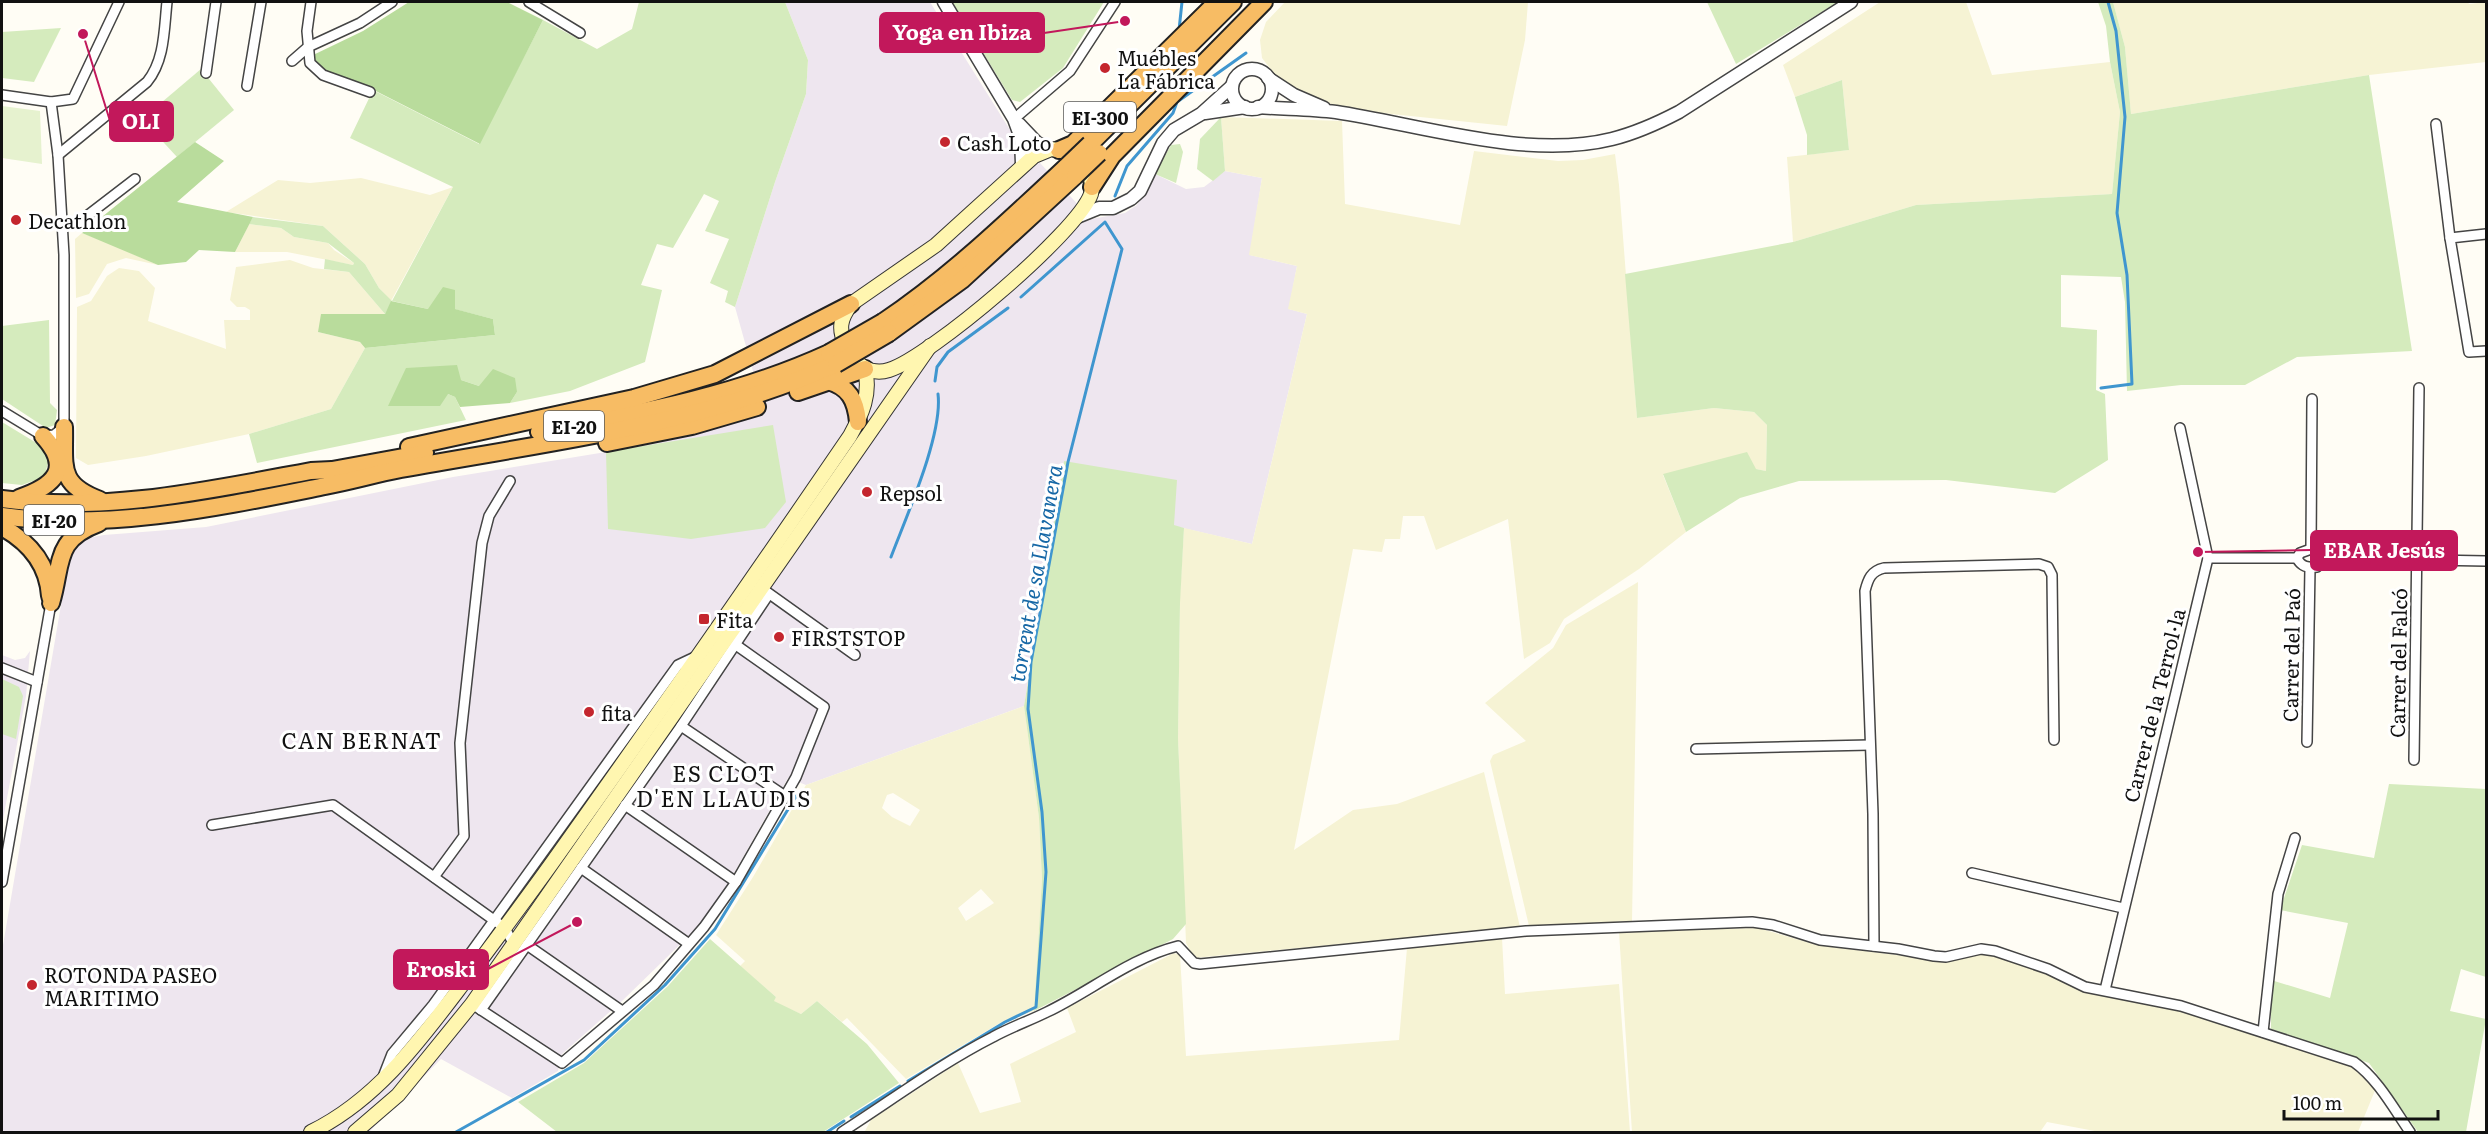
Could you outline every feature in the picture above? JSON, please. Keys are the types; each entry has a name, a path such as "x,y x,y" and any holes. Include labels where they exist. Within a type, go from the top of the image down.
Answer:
{"highway":[{"name":"EI-300","path":"1055,149 1072,144 1217,2"},
{"name":"EI-20","path":"1095,148 1233,2"},
{"name":"EI-20","path":"2,516 107,520 192,510 327,486 386,472 698,413 770,391 886,328 1070,171 1249,2"},
{"name":"EI-300","path":"1092,189 1112,156 1264,2"},
{"path":"310,471 329,464 646,395 715,374 851,304"},
{"name":"EI-20","path":"7,499 106,502 187,493 310,471 343,468 692,402 833,358"},
{"path":"327,486 387,480 662,433 730,416 865,369"},
{"path":"828,381 840,384 854,399 858,422"},
{"path":"64,427 67,478 76,488 106,502"},
{"path":"7,499 42,490 55,478 58,456 43,436"},
{"path":"51,603 62,553 68,540 81,531 107,520"},
{"path":"2,527 28,546 40,561 48,576 51,603"}],"main road":[{"name":"EI-300","path":"851,304 936,244 1022,164 1034,156 1055,149 1073,155 1086,167 1092,189 1077,217 1003,289 930,346 889,370 865,369"},
{"path":"311,1132 344,1113 381,1082 421,1039 499,924 700,655 858,422 867,395 865,369 856,362 842,336 841,320 851,304"},
{"name":"EI-300","path":"358,1131 398,1095 476,1006 766,592 930,346"}],"street":[{"path":"2,95 51,102 73,99 119,2"},
{"path":"58,155 147,82 156,71 160,59 167,2"},
{"path":"206,73 216,2"},
{"path":"247,86 261,2"},
{"path":"311,2 307,31 310,63 323,75 370,92"},
{"path":"292,61 308,47 360,23 392,2"},
{"path":"529,2 580,33"},
{"path":"944,2 1014,119 1022,138 1022,164"},
{"path":"1014,119 1070,71 1115,2"},
{"path":"1201,114 1258,107 1336,112 1424,129 1519,143 1571,144 1610,139 1643,129 1680,112 1851,2"},
{"path":"1077,217 1099,208 1113,208 1131,199 1140,191 1155,155 1174,130 1201,114 1232,86 1237,76 1246,69 1258,70 1294,95 1336,112"},
{"path":"1258,107 1267,101 1271,92 1268,77"},
{"path":"1232,86 1234,97 1245,107"},
{"path":"2,411 43,436 54,435 64,427 63,223 51,102"},
{"path":"1014,119 1037,142 1055,149"},
{"path":"2436,124 2450,238 2469,352 2487,351"},
{"path":"63,223 79,222 135,179"},
{"path":"1092,189 1099,200 1113,208"},
{"path":"2450,238 2487,234"},
{"name":"Carrer del Falcó","path":"2414,760 2419,388"},
{"path":"2311,549 2312,399"},
{"name":"Carrer de la Terrol·la","path":"2105,990 2208,558 2180,428"},
{"path":"434,877 464,836 460,743 482,543 489,516 510,481"},
{"path":"2208,558 2297,558 2305,550 2311,549 2318,551 2324,558 2487,561"},
{"path":"2297,558 2299,563 2310,568 2317,567 2324,558"},
{"path":"1874,946 1865,591 1871,574 1877,570 1895,568 2039,564 2048,567 2052,575 2054,740"},
{"name":"Carrer del Paó","path":"2307,742 2310,568"},
{"path":"520,945 581,868 681,726 736,645 766,592 855,655"},
{"path":"2,882 4,857 51,603"},
{"path":"476,1006 562,1063 654,985 689,944 736,882 796,777 824,707 736,645"},
{"path":"2,668 37,682"},
{"path":"681,726 785,796"},
{"path":"1696,749 1870,745"},
{"path":"213,825 333,805 499,924 520,945 622,1011"},
{"path":"625,805 736,882"},
{"path":"2263,1032 2278,894 2295,838"},
{"path":"581,868 689,944"},
{"path":"1972,873 2123,908"},
{"path":"842,1132 992,1037 1047,1012 1121,970 1166,949 1178,946 1194,963 1200,964 1526,931 1752,922 1773,925 1820,940 1946,957 1982,949 2048,969 2085,987 2181,1006 2263,1032 2355,1062 2377,1085 2410,1132"}],"shaded area":[{"path":"785,2 930,2 1010,130 1091,219 1125,213 1137,205 1155,174 1186,189 1204,187 1225,171 1262,178 1250,255 1297,266 1289,309 1307,314 1252,544 1174,526 1064,461 1024,706 806,785 788,778 729,882 702,923 622,1001 562,1054 558,1071 512,1098 441,1059 369,1132 2,1132 2,951 68,564 71,552 77,543 104,535 206,527 453,477 606,452 687,436 765,414 735,307 806,94 808,60"},
{"path":"1285,2 1528,2 1525,40 1507,126 1343,109 1297,89 1277,77 1262,58 1260,40 1266,22"},
{"path":"1880,2 1966,2 1992,75 2110,62 2120,112 2112,194 1916,205 1793,242 1787,157 1849,150 1842,80 1795,97 1783,65"},
{"path":"2113,2 2468,2 2469,4 2486,2 2486,62 2369,75 2131,114 2125,47"},
{"path":"1221,117 1342,121 1345,204 1460,225 1474,151 1558,161 1583,160 1615,154 1637,418 1714,408 1754,412 1767,425 1766,471 1756,469 1663,475 1686,532 1639,569 1564,619 1550,643 1524,659 1508,519 1436,550 1424,516 1403,516 1400,539 1385,539 1382,552 1353,549 1294,850 1353,810 1397,804 1484,772 1520,927 1194,958 1186,943 1178,738 1180,595 1184,528 1252,544 1307,314 1288,309 1297,266 1249,255 1262,178 1225,171"},
{"path":"361,178 430,195 453,187 391,301 379,288 365,264 323,226 226,212 278,180 310,183"},
{"path":"249,224 281,228 294,237 328,243 334,250 354,263 353,265 287,252 235,252"},
{"path":"82,233 158,265 126,258 107,264 89,294 76,298 75,239"},
{"path":"290,260 313,268 349,272 385,314 318,332 360,342 365,348 331,409 249,434 146,456 88,465 76,458 77,307 91,301 107,276 119,268 139,271 155,288 148,321 226,349 224,320 250,320 250,310 237,307 230,300 236,267"},
{"path":"1638,582 1632,921 1529,926 1490,761 1493,755 1526,741 1485,703 1553,648 1566,625"},
{"path":"30,651 26,696 2,825 2,655 15,660 25,658"},
{"path":"1024,706 1039,818 1042,879 1034,1011 1000,1023 906,1079 847,1018 842,1022 817,1001 801,1014 773,1001 776,997 740,966 745,961 716,935 753,877 806,785","holes":["893,793 920,810 910,826 892,817 882,808 887,795","981,889 994,903 966,921 958,908"]},
{"path":"1758,928 1817,945 1944,961 1985,953 2045,973 2086,992 2165,1006 2349,1065 2376,1088 2358,1132 2100,1132 2047,1122 2040,1132 1632,1132 1619,932"},
{"path":"1502,938 1505,994 1619,984 1630,1132 865,1131 871,1120 958,1063 980,1113 1021,1102 1010,1064 1076,1032 1067,1008 1174,953 1180,955 1186,1056 1399,1040 1407,948"}],"green space":[{"path":"409,2 507,2 543,20 480,144 364,85 322,73 309,57 363,31"},
{"path":"639,2 785,2 808,60 806,94 735,307 725,302 728,291 710,283 729,239 705,231 719,201 704,194 673,248 657,244 641,285 662,290 645,362 570,391 510,403 517,392 479,386 461,380 448,394 455,397 466,420 257,463 249,434 331,409 365,348 495,335 493,319 454,309 428,309 392,301 453,187 350,138 373,90 479,144 543,20 597,49 632,29"},
{"path":"952,2 1104,2 1063,68 1020,102 1012,100"},
{"path":"1707,2 1838,2 1736,64"},
{"path":"2098,2 2113,2 2125,47 2131,114 2369,75 2412,351 2297,357 2245,385 2181,385 2127,391 2125,302 2121,277 2061,275 2061,327 2097,330 2096,390 2105,394 2108,460 2055,493 1946,480 1799,481 1740,498 1686,532 1663,474 1747,452 1756,469 1766,471 1767,425 1754,412 1714,408 1637,418 1625,274 1793,242 1916,205 2112,194 2120,112 2110,62 2106,26"},
{"path":"61,28 34,82 2,78 2,32"},
{"path":"201,69 234,110 177,157 142,119"},
{"path":"1842,80 1849,150 1807,155 1807,135 1795,97"},
{"path":"2,106 40,111 42,164 2,158"},
{"path":"1221,117 1225,171 1213,181 1197,169 1200,139"},
{"path":"195,142 224,161 177,202 253,217 235,252 199,250 186,262 158,265 82,233"},
{"path":"1180,144 1183,152 1176,183 1155,174 1171,145"},
{"path":"253,217 323,226 365,264 379,288 392,301 385,314 349,272 324,269 325,259 353,265 354,263 328,243 294,237 281,228 249,224"},
{"path":"443,287 455,290 455,309 493,319 495,335 365,348 360,342 318,332 321,314 385,314 391,301 428,309"},
{"path":"49,320 50,403 57,410 55,425 46,428 2,399 2,326"},
{"path":"457,365 461,380 479,386 493,369 515,378 517,392 510,403 460,407 455,397 448,394 440,406 388,406 406,368"},
{"path":"2,422 43,447 49,460 44,477 22,485 2,483"},
{"path":"773,425 786,502 765,528 691,539 608,529 606,452"},
{"path":"1064,461 1177,480 1174,525 1184,528 1180,603 1178,738 1186,924 1173,939 1034,1011 1042,879 1039,818 1024,706"},
{"path":"2,679 19,687 23,696 16,739 2,734"},
{"path":"2389,784 2486,789 2486,977 2461,969 2450,1011 2486,1019 2466,1132 2418,1132 2369,1063 2271,1029 2271,980 2330,998 2348,923 2280,910 2302,845 2374,858"},
{"path":"710,939 776,997 774,1001 801,1014 817,1001 867,1044 899,1083 823,1132 557,1132 518,1102 584,1063 668,986"}],"waterway":[{"name":"torrent de sa Llavanera","path":"1179,30 1182,2"},
{"path":"2101,388 2132,384 2127,275 2117,213 2125,117 2116,31 2108,2"},
{"name":"torrent de sa Llavanera","path":"1115,196 1127,166 1173,113 1177,102 1246,53"},
{"name":"torrent de sa Llavanera","path":"908,1081 1005,1022 1036,1007 1046,872 1042,812 1028,709 1031,662 1068,462 1122,249 1105,222 1021,297"},
{"path":"935,381 937,367 948,352 1008,308"},
{"path":"891,557 929,453 935,431 938,394"},
{"path":"456,1132 584,1060 665,985 715,929 798,793"},
{"name":"torrent de sa Llavanera","path":"851,1117 900,1086"},
{"name":"torrent de sa Llavanera","path":"827,1132 844,1121"}],"place":[{"name":"Yoga en Ibiza","path":"1125,21"},
{"name":"OLI","path":"83,34"},
{"name":"Muebles La Fábrica","path":"1105,68"},
{"name":"Cash Loto","path":"945,142"},
{"name":"Decathlon","path":"16,220"},
{"name":"Repsol","path":"867,492"},
{"name":"EBAR Jesús","path":"2198,552"},
{"name":"Fita","path":"704,619"},
{"name":"FIRSTSTOP","path":"779,637"},
{"name":"fita","path":"589,712"},
{"name":"Eroski","path":"577,922"},
{"name":"ROTONDA PASEO MARITIMO","path":"32,985"}],"district":[{"name":"CAN BERNAT","path":"362,739"},
{"name":"ES CLOT D'EN LLAUDIS","path":"724,784"}]}
